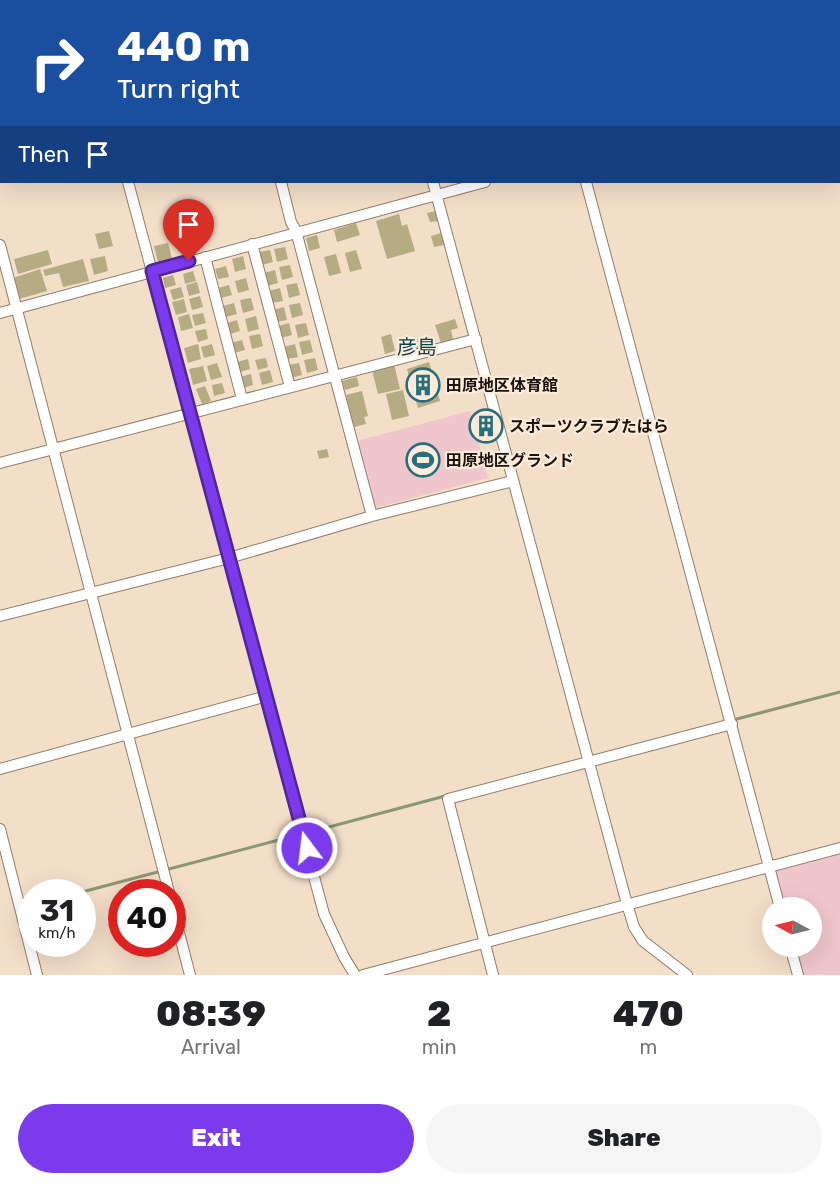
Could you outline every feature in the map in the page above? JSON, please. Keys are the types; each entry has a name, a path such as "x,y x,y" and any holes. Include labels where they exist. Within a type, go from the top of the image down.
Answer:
{"street":[{"path":"128,183 324,914 355,975"},
{"path":"281,183 372,516"},
{"path":"433,183 634,927 643,941 687,975"},
{"path":"0,313 296,231 481,183"},
{"path":"586,183 777,897"},
{"path":"252,244 290,387"},
{"path":"0,245 165,879"},
{"path":"205,257 242,399"},
{"path":"0,463 476,339"},
{"path":"0,616 229,558 372,516 513,481"},
{"path":"0,769 267,696"},
{"path":"493,975 448,799 731,722"},
{"path":"0,829 37,975"},
{"path":"363,975 840,848"},
{"path":"185,957 190,975"},
{"path":"793,957 798,975"}],"shaded area":[{"name":"田原地区グランド","path":"470,411 488,478 375,508 357,441"},
{"path":"840,853 840,975 801,975 796,957 822,957 822,897 781,897 774,871"}],"building":[{"path":"436,211 438,221 430,222 427,213"},
{"path":"399,214 402,226 407,224 415,251 387,259 376,221"},
{"path":"356,223 360,235 337,242 334,230"},
{"path":"109,231 113,246 99,249 95,234"},
{"path":"441,233 444,245 434,247 431,236"},
{"path":"317,235 320,248 309,251 306,238"},
{"path":"168,243 172,258 158,262 154,246"},
{"path":"285,247 288,259 277,262 274,249"},
{"path":"48,250 52,264 18,274 14,259"},
{"path":"270,250 273,262 262,265 259,252"},
{"path":"356,250 362,269 350,272 345,253"},
{"path":"336,254 341,273 329,276 324,257"},
{"path":"105,256 108,271 94,275 90,259"},
{"path":"243,256 246,269 235,272 232,259"},
{"path":"83,259 89,281 63,287 59,273 45,276 43,270"},
{"path":"290,265 293,277 282,280 279,267"},
{"path":"226,266 229,277 218,279 215,269"},
{"path":"40,269 47,291 19,299 13,278"},
{"path":"275,270 278,283 267,286 264,273"},
{"path":"193,271 196,281 185,284 183,274"},
{"path":"173,275 176,285 165,288 163,278"},
{"path":"246,278 249,290 238,293 235,281"},
{"path":"197,282 200,293 189,296 186,285"},
{"path":"297,283 300,295 289,298 286,285"},
{"path":"229,285 232,295 221,298 218,288"},
{"path":"181,287 184,297 173,300 170,290"},
{"path":"280,288 283,301 272,303 269,291"},
{"path":"200,296 203,307 192,310 189,299"},
{"path":"251,298 254,310 243,313 240,300"},
{"path":"184,299 187,312 176,315 172,302"},
{"path":"234,303 237,314 226,317 223,306"},
{"path":"300,303 303,315 292,318 289,305"},
{"path":"284,307 287,320 276,322 273,310"},
{"path":"203,313 206,323 195,326 192,315"},
{"path":"189,314 193,328 181,331 178,317"},
{"path":"256,316 259,329 248,332 245,319"},
{"path":"455,319 458,328 451,330 453,339 441,343 435,325"},
{"path":"237,320 240,331 230,334 227,323"},
{"path":"289,323 292,335 281,338 278,326"},
{"path":"306,323 309,335 298,338 295,325"},
{"path":"206,329 208,339 198,342 195,331"},
{"path":"260,334 263,346 252,349 249,336"},
{"path":"391,334 395,351 385,354 381,337"},
{"path":"427,337 429,345 415,350 412,341"},
{"path":"242,340 245,350 234,353 231,343"},
{"path":"310,340 313,352 302,355 299,342"},
{"path":"198,344 201,359 188,363 184,348"},
{"path":"212,344 215,355 204,358 201,347"},
{"path":"295,344 298,357 287,359 284,347"},
{"path":"266,358 268,367 258,370 255,360"},
{"path":"315,358 318,370 307,373 304,360"},
{"path":"248,359 250,369 240,372 237,362"},
{"name":"田原地区体育館","path":"429,362 440,401 418,408 407,369"},
{"path":"217,363 222,377 211,380 207,366"},
{"path":"299,363 302,375 291,378 288,365"},
{"path":"394,364 400,389 378,394 372,370"},
{"path":"203,366 207,381 193,385 189,369"},
{"path":"270,370 273,382 262,385 259,373"},
{"path":"251,374 253,385 243,388 240,377"},
{"path":"357,377 359,386 345,390 342,381"},
{"path":"222,383 225,393 214,396 212,385"},
{"path":"205,386 211,401 202,404 196,389"},
{"path":"403,390 409,416 392,420 386,394"},
{"path":"362,391 368,416 364,417 366,424 354,427 346,395"},
{"name":"スポーツクラブたはら","path":"487,412 494,436 485,438 478,415"},
{"path":"327,449 329,457 319,459 317,451"}],"waterway":[{"path":"733,720 840,692"},
{"path":"314,831 445,796"},
{"path":"96,888 294,836"}],"place":[{"name":"田原地区体育館","path":"423,385"},
{"name":"スポーツクラブたはら","path":"486,426"},
{"name":"田原地区グランド","path":"423,460"}],"district":[{"name":"彦島","path":"417,347"}],"route":[{"path":"189,261 152,271 307,848"}]}
